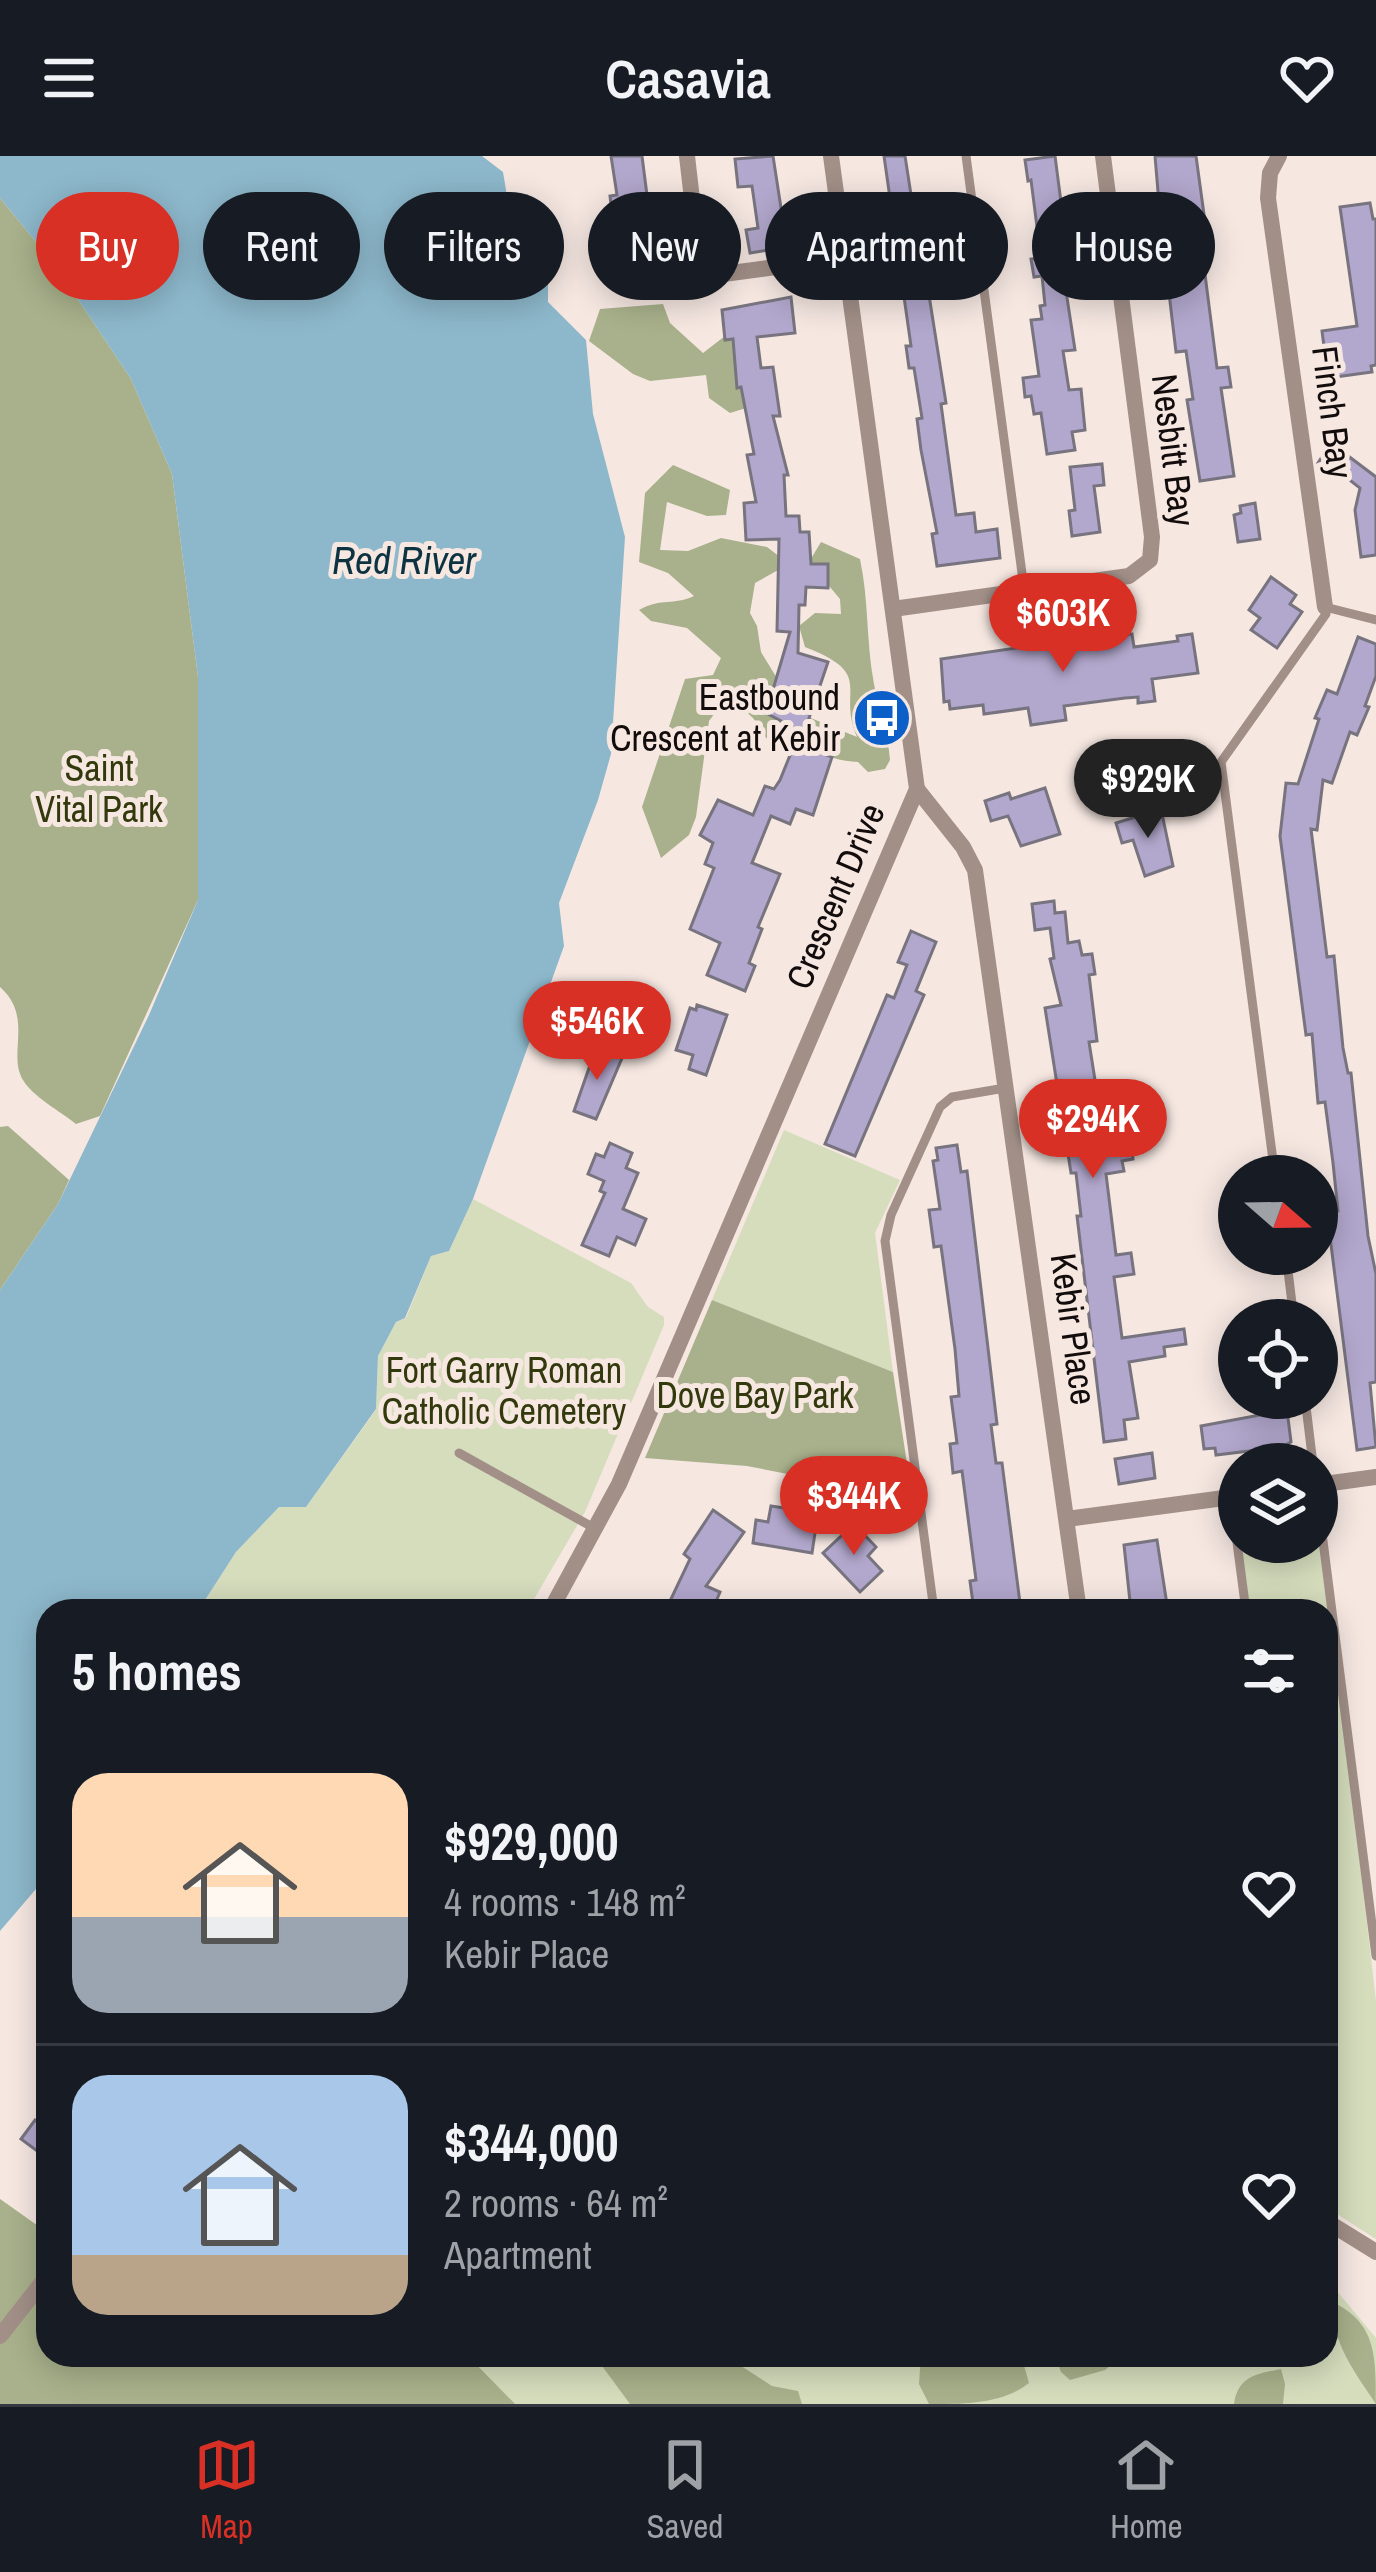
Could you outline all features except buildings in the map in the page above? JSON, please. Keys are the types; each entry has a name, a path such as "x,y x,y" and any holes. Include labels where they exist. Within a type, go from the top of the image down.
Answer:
{"street":[{"path":"687,156 701,277 765,268"},
{"name":"Crescent Drive","path":"831,156 835,192"},
{"name":"Nesbitt Bay","path":"893,608 1129,576 1145,566 1153,549 1103,156"},
{"name":"Finch Bay","path":"1279,156 1270,173 1268,198 1324,607"},
{"name":"Crescent Drive","path":"557,1599 596,1529 917,789 849,300"},
{"name":"Kebir Place","path":"917,789 964,848 975,870 1077,1599"},
{"path":"1338,1485 1376,1477"},
{"path":"1067,1519 1218,1498"},
{"path":"1338,2228 1376,2252"},
{"path":"0,2336 36,2290"}],"lane":[{"path":"966,156 1024,588"},
{"path":"1272,1155 1221,762 1326,614 1324,607 1376,620"},
{"path":"932,1599 885,1241 891,1215 940,1107 952,1097 1006,1088"},
{"path":"459,1453 596,1529"},
{"path":"1241,1563 1245,1599"},
{"path":"1326,1563 1331,1599"},
{"path":"1338,1655 1376,1956"}],"green space":[{"name":"Saint Vital Park","path":"0,198 36,242 36,300 78,300 131,379 172,474 198,677 198,900 100,1116 76,1124 27,1086 17,1059 16,1011 0,987"},
{"path":"663,304 670,323 703,353 725,336 752,344 746,408 730,413 709,398 706,375 650,381 589,341 600,309"},
{"path":"673,465 730,490 726,515 707,516 667,502 660,550 688,551 721,538 767,547 789,564 755,583 750,613 761,652 791,701 806,716 857,737 848,675 841,666 805,647 799,626 815,613 841,614 840,599 809,562 821,542 860,559 871,668 890,760 885,769 868,772 858,762 767,739 728,695 709,721 696,817 689,835 661,858 642,807 685,679 713,675 721,658 687,628 651,621 639,610 694,596 668,573 639,562 645,493"},
{"path":"8,1126 69,1180 0,1290 0,1127"},
{"path":"784,1130 900,1180 875,1233 893,1372 712,1300"},
{"name":"Fort Garry Roman Catholic Cemetery","path":"473,1199 631,1283 648,1307 664,1317 585,1512 534,1599 206,1599 236,1552 279,1507 306,1507 376,1410 378,1356 396,1322 406,1318 431,1256 449,1251"},
{"name":"Dove Bay Park","path":"712,1300 893,1372 910,1483 844,1485 747,1466 645,1458"},
{"path":"1240,1563 1325,1563 1329,1599 1244,1599"},
{"path":"1338,1674 1376,2001 1376,2239 1338,2215"},
{"path":"0,2199 36,2224 36,2367 1338,2367 1338,2292 1376,2338 1376,2404 0,2404"},
{"path":"0,2199 36,2224 36,2367 479,2367 515,2404 0,2404"},
{"path":"1338,2305 1355,2317 1370,2340 1376,2404 1338,2338"},
{"path":"603,2367 743,2367 772,2386 798,2391 802,2404 630,2404"},
{"path":"920,2367 1024,2367 1029,2383 995,2399 929,2404 919,2384"},
{"path":"1059,2367 1109,2367 1070,2380"},
{"path":"1281,2369 1283,2404 1234,2404 1244,2382"}],"water":[{"name":"Red River","path":"0,156 482,156 503,172 506,192 384,192 384,300 548,300 586,340 593,414 625,537 611,754 559,903 564,946 473,1199 449,1251 431,1256 405,1318 396,1322 378,1356 376,1409 306,1507 279,1507 236,1552 206,1599 36,1599 36,1889 0,1931 0,1290 58,1204 198,900 198,677 172,474 131,379 78,300 179,300 179,192 36,192 36,242 0,198"}],"place":[{"name":"Eastbound Crescent at Kebir","path":"882,718"}]}
